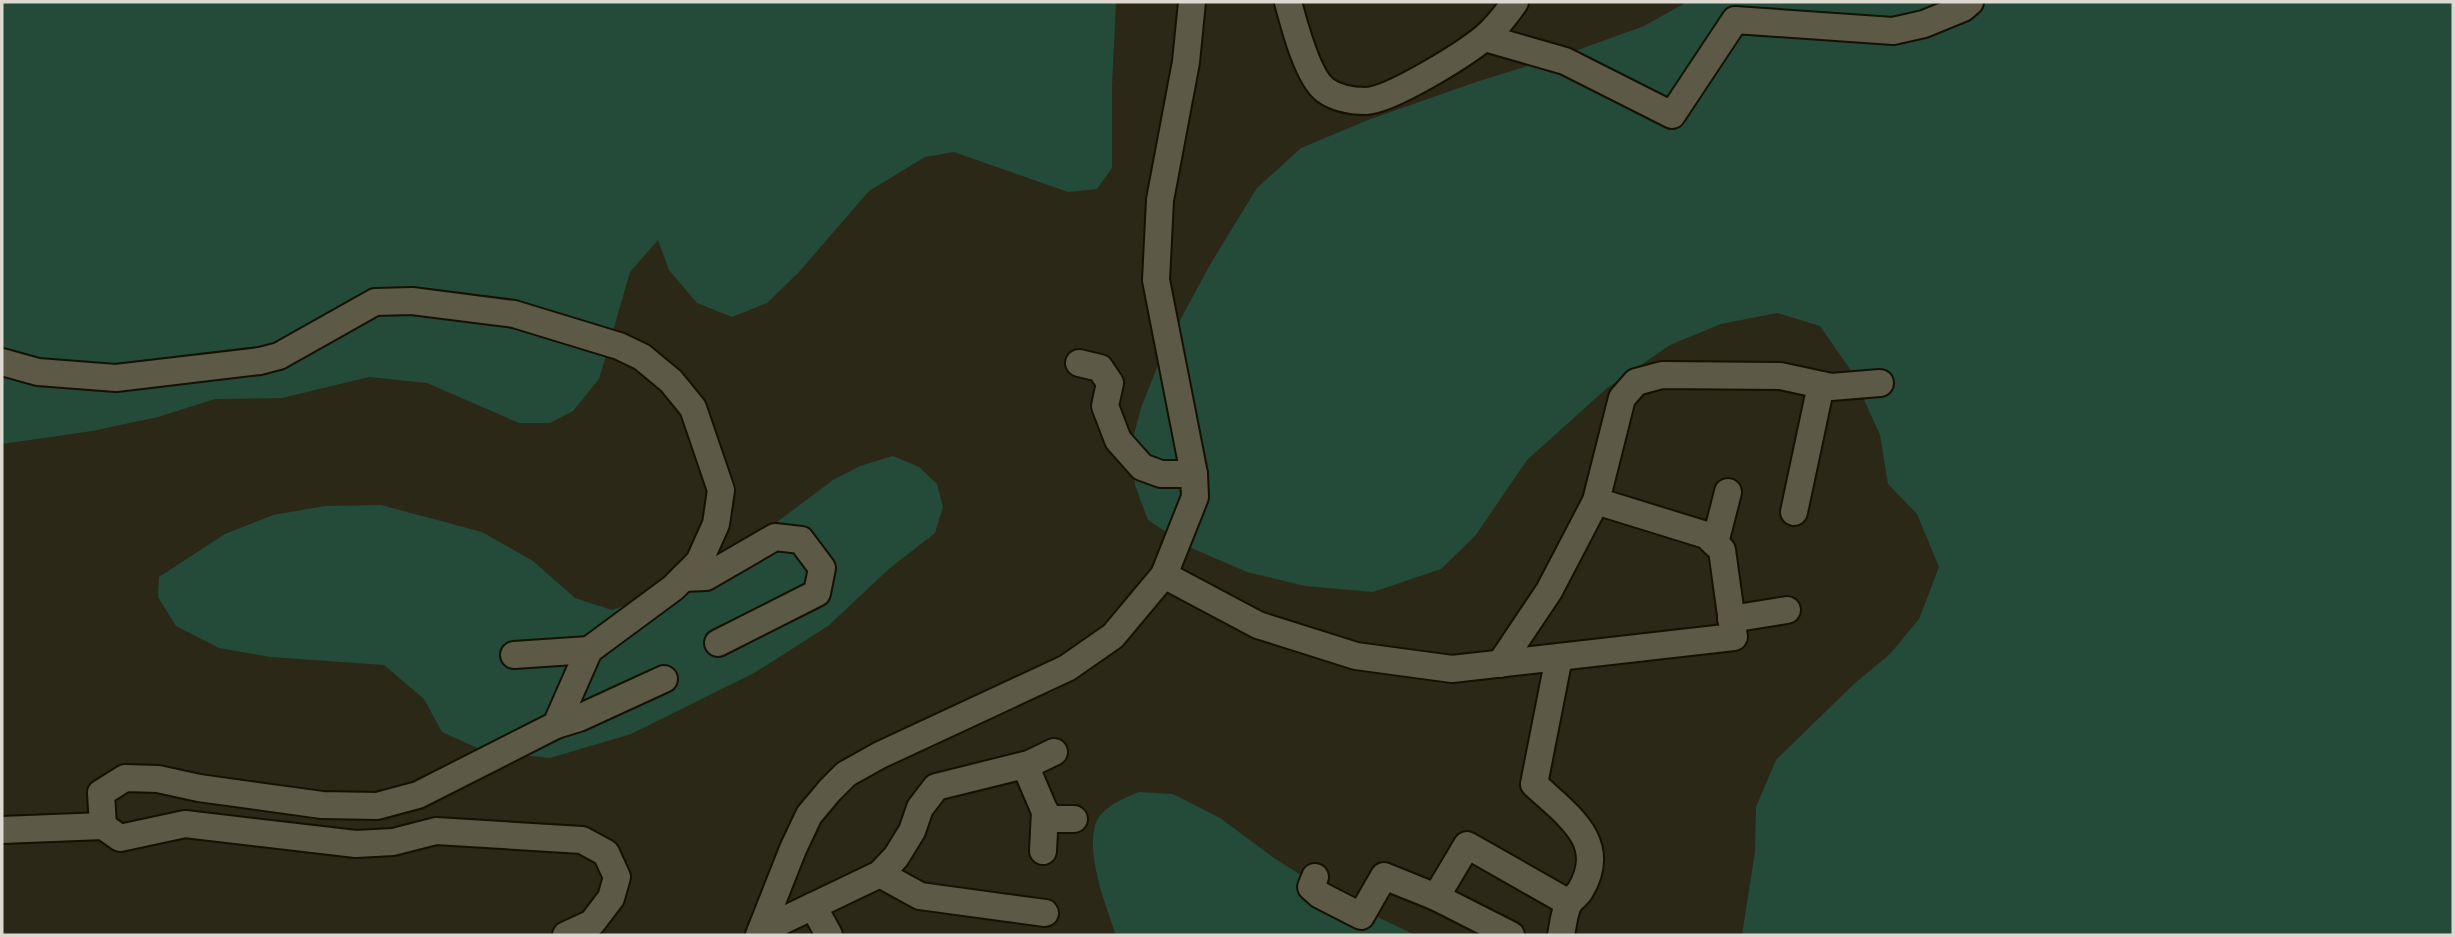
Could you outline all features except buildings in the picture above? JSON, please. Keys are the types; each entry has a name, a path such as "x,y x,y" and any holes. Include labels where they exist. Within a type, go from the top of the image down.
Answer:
{"street":[{"path":"760,933 809,815 846,774 880,755 1067,668 1113,636 1164,575 1195,497 1194,474 1156,280 1160,200 1186,62 1192,2"},
{"path":"1288,2 1303,53 1323,89 1341,98 1367,101 1391,94 1485,38 1506,17 1515,2"},
{"path":"1485,38 1565,61 1672,115 1735,20 1893,32 1924,24 1963,8 1970,2"},
{"path":"2,362 38,372 116,378 260,361 279,356 375,302 412,301 514,314 619,346 642,357 671,381 693,408 721,490 716,524 699,562 680,569 673,588 590,650 556,725"},
{"path":"1079,363 1100,368 1110,383 1105,406 1118,440 1142,467 1160,474 1194,474"},
{"path":"1500,664 1549,591 1595,501 1622,398 1636,382 1662,374 1780,376 1831,387 1880,383"},
{"path":"1794,512 1821,385"},
{"path":"1716,543 1728,492"},
{"path":"1164,575 1258,625 1356,656 1452,669 1734,637 1722,550 1716,543 1706,534 1595,501"},
{"path":"680,569 706,577 775,537 801,540 822,568 817,593 718,643"},
{"path":"1731,619 1787,610"},
{"path":"514,655 590,650"},
{"path":"1559,657 1534,784 1578,826 1590,848 1591,864 1580,892 1569,903 1561,935"},
{"path":"103,826 101,793 125,778 158,779 199,788 322,806 377,806 418,795 556,725 579,718 664,679"},
{"path":"760,933 880,874 896,857 912,831 920,808 936,787 1025,765 1054,752"},
{"path":"1025,765 1048,819 1074,819"},
{"path":"1042,851 1045,811"},
{"path":"2,830 103,826 120,838 185,824 356,844 393,842 436,831 582,840 606,853 617,877 611,898 592,923 566,935"},
{"path":"1436,897 1467,845 1569,903"},
{"path":"880,874 920,896 1045,913"},
{"path":"1315,877 1311,887 1320,895 1362,916 1384,876 1436,897 1511,935"},
{"path":"813,906 829,935"}],"green space":[{"path":"2,2 1116,2 1112,168 1097,189 1068,192 954,152 925,157 869,191 798,273 767,303 732,317 697,303 669,270 658,240 630,272 599,379 573,411 550,423 519,423 427,383 369,377 282,398 215,399 158,417 92,431 2,444"},
{"path":"1687,2 2453,2 2453,935 1742,935 1755,852 1756,807 1776,760 1855,683 1890,654 1919,619 1939,567 1917,514 1888,484 1880,435 1850,369 1820,326 1777,313 1721,324 1670,345 1606,389 1527,460 1475,536 1441,569 1373,592 1305,586 1247,572 1189,547 1148,520 1135,485 1132,442 1141,408 1164,350 1211,263 1257,188 1301,148 1368,120 1644,26"},
{"path":"893,456 919,467 937,484 943,507 935,533 890,568 828,626 754,673 631,734 550,758 484,751 442,732 424,699 384,665 271,657 219,648 176,626 158,597 159,577 225,534 273,515 325,506 381,505 482,532 533,561 575,598 612,610 663,593 725,561 833,480 860,466"},
{"path":"1139,792 1173,794 1220,818 1274,858 1334,896 1415,935 1116,935 1098,879 1093,835 1103,812"}]}
